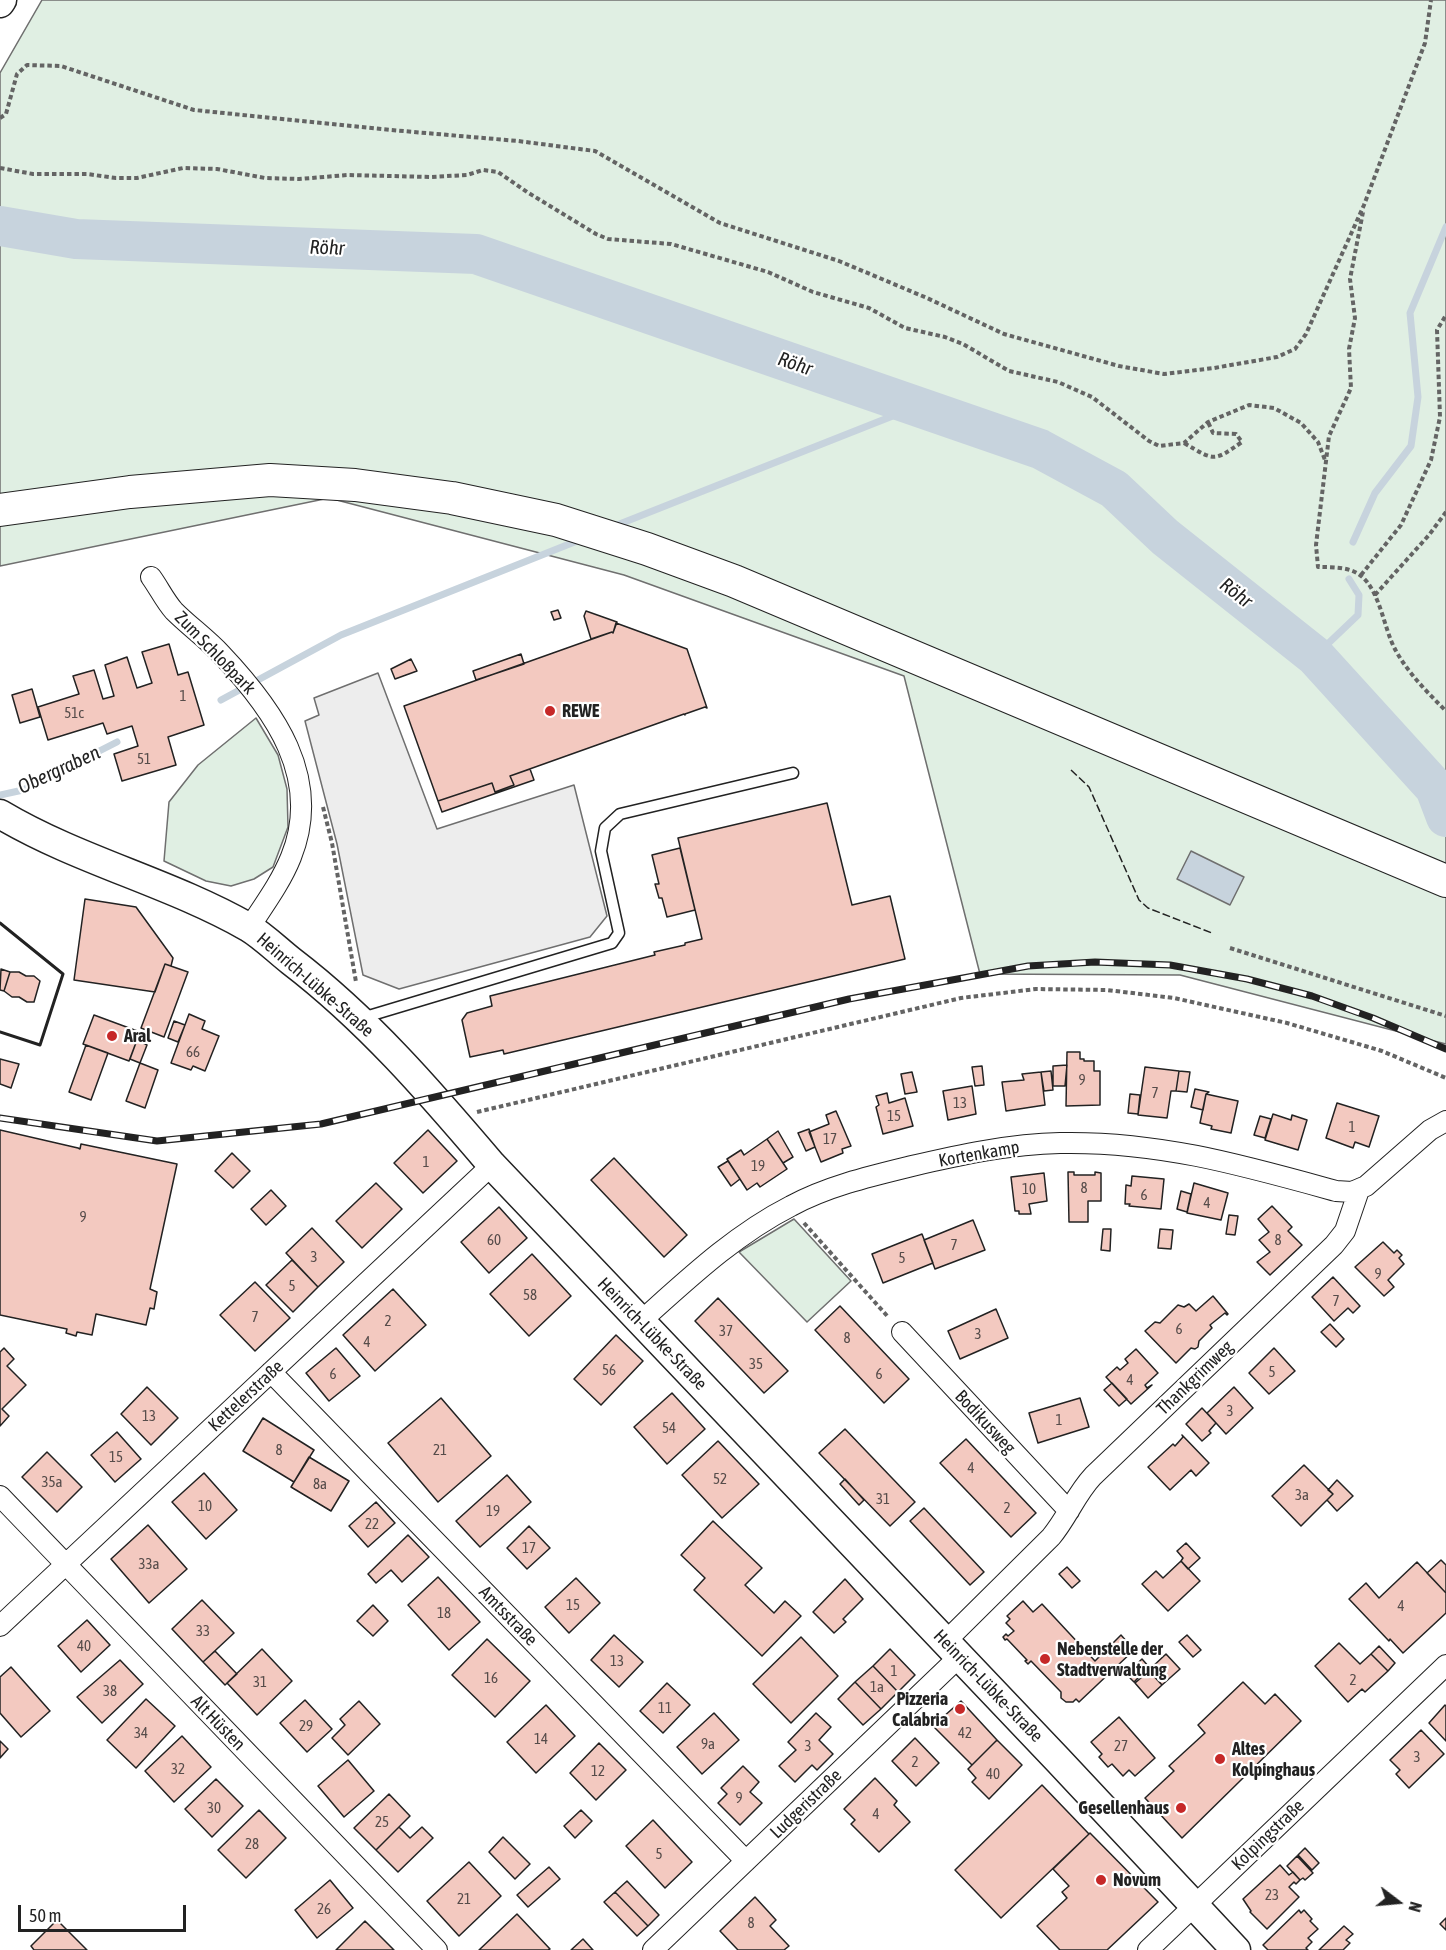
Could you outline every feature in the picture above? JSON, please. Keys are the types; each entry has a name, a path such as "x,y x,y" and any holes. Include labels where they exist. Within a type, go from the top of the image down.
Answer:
{"main road":[{"path":"0,510 130,492 270,480 355,485 452,498 556,520 647,549 734,581 1446,882"}],"street":[{"name":"Zum Schloßpark","path":"151,577 173,610 209,641 243,677 288,745 298,773 302,804 300,831 291,858 249,928"},
{"name":"Heinrich-Lübke-Straße","path":"0,813 41,837 194,900 249,928 306,972 359,1019 452,1118 492,1165 1236,1950"},
{"path":"1359,1190 1430,1130 1446,1121"},
{"name":"Kortenkamp","path":"640,1322 725,1249 790,1206 832,1189 922,1164 986,1151 1058,1143 1124,1145 1172,1150 1245,1166 1336,1191 1359,1190"},
{"name":"Kettelerstraße","path":"0,1626 492,1165"},
{"name":"Thankgrimweg","path":"952,1649 1051,1537 1082,1487 1335,1245 1345,1231 1359,1190"},
{"name":"Bodikusweg","path":"902,1332 1069,1511"},
{"name":"Amtsstraße","path":"271,1372 746,1861"},
{"name":"Alt Hüsten","path":"0,1496 437,1950"},
{"name":"Ludgeristraße","path":"652,1950 746,1861 952,1649"},
{"name":"Kolpingstraße","path":"1148,1950 1446,1665"}],"lane":[{"path":"359,1019 612,943 619,933 600,851 605,828 620,814 793,773"}],"path":[{"path":"0,118 6,114 17,74 27,65 61,66 194,110 518,141 595,151 720,223 839,261 1004,334 1119,366 1164,374 1277,357 1295,349 1306,334 1364,205 1425,43 1431,0"},
{"path":"0,168 33,174 87,174 117,178 137,178 183,168 217,169 265,178 299,179 348,176 431,177 467,175 483,170 498,172 596,234 617,240 671,244 768,272 813,292 869,308 905,328 945,337 963,344 1009,371 1058,382 1092,397 1149,441 1159,446 1184,443 1208,422 1250,405 1274,408 1301,423 1318,442 1325,460"},
{"path":"1364,205 1350,279 1355,318 1349,349 1351,388 1329,436 1316,545 1318,567 1339,568 1361,575 1375,595 1395,650 1418,683 1446,711"},
{"path":"1361,575 1401,525 1431,460 1440,417 1437,330 1446,315"},
{"path":"1184,443 1207,456 1220,457 1242,442 1236,434 1213,432 1208,422"},
{"path":"1375,595 1429,535 1446,512"},
{"path":"320,797 332,843 358,990 359,1019"},
{"path":"1230,948 1446,1016"},
{"path":"452,1118 961,998 1036,989 1107,990 1174,998 1298,1026 1382,1051 1446,1078"},
{"path":"790,1206 902,1332"}],"green space":[{"path":"42,0 1446,0 1446,1044 1180,975 980,974 904,676 624,575 329,498 0,566 0,73"},
{"path":"256,718 278,755 287,789 288,827 273,867 254,879 231,886 206,881 164,861 169,802 198,765"},
{"path":"794,1219 851,1281 807,1322 739,1252"}],"shaded area":[{"path":"378,673 437,829 574,785 607,916 590,937 399,989 363,975 337,844 305,721 319,715 314,698"},
{"path":"1191,851 1244,877 1230,905 1177,879"}],"building":[{"path":"558,610 561,618 554,620 551,612"},
{"path":"586,611 617,622 613,633 591,639 584,616"},
{"name":"REWE","path":"616,623 687,649 707,708 684,714 510,776 514,785 495,792 492,783 438,801 404,706 613,633"},
{"path":"169,644 178,675 188,672 204,725 168,737 176,765 122,781 114,754 138,746 132,726 107,734 103,723 48,740 38,707 79,694 73,676 94,670 103,699 114,696 105,665 127,657 137,688 152,683 142,652"},
{"path":"521,654 524,664 476,680 473,671"},
{"path":"411,659 417,671 395,679 391,669"},
{"path":"32,689 40,717 20,723 12,695"},
{"path":"530,769 534,780 442,812 438,801 492,783 495,792 514,785 510,776"},
{"path":"827,803 852,905 890,896 905,959 504,1054 503,1050 470,1057 462,1020 467,1013 492,1006 490,996 655,955 654,952 702,939 678,838"},
{"path":"680,848 695,910 667,917 655,884 659,884 652,855"},
{"path":"85,899 136,907 173,958 171,966 165,964 155,992 74,980"},
{"path":"165,964 188,972 164,1037 141,1028"},
{"path":"1,969 10,972 4,991 0,990"},
{"path":"10,972 34,976 40,981 34,1002 12,997 4,991"},
{"path":"189,1014 205,1021 202,1029 219,1036 205,1071 193,1066 191,1070 171,1063"},
{"name":"Aral","path":"94,1015 140,1032 129,1061 83,1044"},
{"path":"174,1021 185,1025 178,1042 168,1038"},
{"path":"137,1040 147,1045 140,1063 130,1059"},
{"path":"86,1045 108,1053 91,1100 69,1092"},
{"path":"1067,1052 1080,1052 1080,1059 1094,1061 1094,1071 1100,1071 1100,1105 1066,1106"},
{"path":"0,1059 19,1064 11,1088 0,1084"},
{"path":"140,1063 158,1070 145,1108 126,1101"},
{"path":"1067,1065 1065,1086 1053,1086 1053,1066"},
{"path":"982,1066 984,1085 975,1086 972,1067"},
{"path":"1145,1067 1179,1071 1176,1091 1171,1091 1167,1118 1138,1115"},
{"path":"1051,1071 1053,1090 1044,1091 1041,1072"},
{"path":"1179,1071 1190,1072 1187,1092 1176,1091"},
{"path":"912,1072 917,1092 905,1094 901,1074"},
{"path":"1041,1072 1045,1105 1006,1111 1002,1082 1024,1080 1022,1074"},
{"path":"972,1086 976,1114 948,1120 943,1091"},
{"path":"1195,1089 1209,1092 1206,1094 1203,1110 1191,1107"},
{"path":"887,1093 889,1103 905,1098 913,1126 883,1134 876,1107 879,1105 876,1096"},
{"path":"1130,1094 1140,1095 1138,1114 1128,1113"},
{"path":"1206,1094 1238,1101 1231,1133 1211,1129 1212,1126 1200,1123"},
{"path":"1337,1103 1379,1116 1369,1147 1355,1142 1353,1148 1326,1138"},
{"path":"836,1111 851,1146 842,1149 843,1153 821,1162 809,1132 829,1124 826,1115"},
{"path":"1273,1114 1291,1120 1292,1115 1307,1120 1298,1150 1265,1140"},
{"path":"1260,1116 1271,1119 1265,1138 1254,1135"},
{"path":"809,1129 815,1147 806,1151 798,1133"},
{"path":"0,1130 80,1149 81,1144 177,1164 150,1289 157,1292 154,1309 150,1308 146,1325 96,1314 92,1335 77,1332 76,1336 66,1333 67,1329 0,1315"},
{"path":"428,1130 457,1161 423,1193 394,1163"},
{"path":"778,1131 793,1157 783,1163 767,1139"},
{"path":"767,1139 787,1169 760,1187 757,1183 747,1190 727,1159 741,1150 744,1155"},
{"path":"232,1153 250,1171 233,1188 215,1171"},
{"path":"614,1158 687,1235 664,1257 591,1180"},
{"path":"728,1161 740,1179 731,1186 718,1167"},
{"path":"1068,1172 1074,1172 1074,1175 1101,1173 1101,1201 1088,1201 1088,1222 1069,1222"},
{"path":"1044,1173 1047,1201 1029,1204 1031,1214 1019,1214 1019,1211 1015,1211 1011,1177"},
{"path":"1132,1176 1164,1179 1161,1209 1125,1204 1126,1185 1131,1186"},
{"path":"376,1183 402,1209 362,1248 336,1221"},
{"path":"1194,1183 1228,1193 1221,1220 1187,1213"},
{"path":"271,1190 286,1206 266,1225 251,1209"},
{"path":"1181,1191 1191,1194 1187,1212 1177,1209"},
{"path":"1272,1206 1292,1227 1288,1231 1302,1245 1270,1275 1257,1262 1270,1252 1259,1240 1269,1232 1258,1219"},
{"path":"499,1207 527,1238 489,1273 461,1242"},
{"path":"1229,1215 1238,1216 1235,1235 1226,1234"},
{"path":"973,1220 985,1250 935,1269 924,1240"},
{"path":"312,1228 344,1262 318,1287 286,1253"},
{"path":"1103,1229 1111,1229 1110,1251 1101,1250"},
{"path":"1160,1229 1173,1230 1171,1249 1158,1248"},
{"path":"922,1234 933,1263 883,1283 872,1254"},
{"path":"1383,1242 1394,1253 1397,1250 1402,1255 1399,1258 1404,1264 1388,1280 1394,1287 1384,1296 1355,1267"},
{"path":"532,1254 571,1296 529,1336 490,1294"},
{"path":"292,1260 318,1287 293,1312 266,1285"},
{"path":"1333,1277 1360,1306 1353,1313 1348,1308 1334,1321 1312,1297"},
{"path":"255,1282 290,1318 255,1351 220,1315"},
{"path":"393,1289 426,1325 375,1371 343,1335"},
{"path":"1213,1296 1228,1314 1225,1313 1210,1325 1212,1328 1199,1341 1198,1347 1191,1348 1176,1363 1145,1331 1155,1322 1160,1323 1178,1305 1184,1307 1189,1304 1196,1311"},
{"path":"718,1298 788,1371 764,1393 695,1321"},
{"path":"840,1306 909,1379 884,1403 815,1330"},
{"path":"996,1309 1008,1338 960,1359 948,1331"},
{"path":"1330,1324 1344,1339 1336,1347 1321,1332"},
{"path":"616,1335 643,1361 601,1405 574,1379"},
{"path":"4,1348 14,1359 7,1366 26,1385 2,1409 9,1416 0,1426 0,1352"},
{"path":"336,1348 360,1376 329,1401 306,1373"},
{"path":"1274,1348 1295,1371 1269,1394 1249,1373"},
{"path":"1136,1349 1158,1373 1145,1385 1147,1388 1152,1385 1131,1404 1106,1377 1117,1367 1120,1370 1128,1363 1125,1359"},
{"path":"1112,1383 1127,1399 1119,1406 1104,1390"},
{"path":"147,1387 178,1418 151,1445 121,1414"},
{"path":"1234,1387 1253,1408 1226,1434 1207,1413"},
{"path":"672,1393 705,1429 667,1464 634,1427"},
{"path":"441,1398 491,1456 438,1502 388,1443"},
{"path":"1080,1398 1089,1427 1038,1443 1029,1413"},
{"path":"1202,1408 1216,1423 1209,1431 1211,1433 1202,1441 1186,1424"},
{"path":"263,1418 314,1450 294,1482 243,1451"},
{"path":"845,1429 915,1502 890,1526 819,1453"},
{"path":"117,1432 141,1459 115,1482 91,1455"},
{"path":"1182,1435 1209,1463 1196,1476 1191,1470 1170,1490 1148,1467 1173,1444 1175,1446 1183,1437"},
{"path":"966,1439 1036,1513 1011,1537 940,1463"},
{"path":"718,1441 759,1484 722,1518 682,1475"},
{"path":"47,1452 82,1487 57,1512 22,1477"},
{"path":"309,1457 349,1481 331,1511 291,1487"},
{"path":"1304,1465 1333,1494 1301,1526 1272,1496"},
{"path":"204,1473 237,1510 206,1539 172,1502"},
{"path":"507,1475 531,1502 480,1547 456,1521"},
{"path":"845,1479 864,1500 859,1505 840,1484"},
{"path":"1337,1480 1353,1496 1337,1511 1327,1500 1333,1494 1328,1490"},
{"path":"376,1502 395,1523 368,1547 349,1526"},
{"path":"924,1508 984,1572 970,1585 910,1521"},
{"path":"713,1521 762,1568 745,1585 774,1613 785,1601 801,1616 762,1656 694,1590 705,1578 681,1555"},
{"path":"148,1525 187,1569 149,1603 111,1559"},
{"path":"529,1526 550,1548 527,1569 507,1548"},
{"path":"408,1535 429,1557 402,1582 391,1570 376,1583 368,1574"},
{"path":"1186,1543 1200,1558 1188,1569 1181,1561 1183,1558 1177,1551"},
{"path":"1441,1560 1446,1565 1446,1593 1427,1573"},
{"path":"1181,1561 1200,1581 1168,1611 1142,1584 1156,1571 1163,1578"},
{"path":"1417,1562 1446,1593 1446,1613 1403,1653 1349,1599 1366,1583 1379,1598"},
{"path":"1067,1567 1080,1581 1072,1588 1059,1574"},
{"path":"438,1577 480,1622 449,1650 408,1605"},
{"path":"576,1578 600,1603 569,1633 545,1607"},
{"path":"845,1579 863,1599 843,1619 846,1622 834,1633 813,1612"},
{"path":"202,1600 234,1633 203,1662 172,1629"},
{"path":"1023,1601 1033,1612 1042,1604 1095,1661 1121,1635 1134,1650 1079,1702 1076,1699 1073,1702 1066,1702 1061,1698 1061,1692 1031,1661 1028,1664 1025,1661 1027,1660 1003,1637 1014,1631 1006,1623 1010,1619 1007,1616"},
{"path":"373,1605 388,1621 373,1636 357,1621"},
{"path":"87,1620 110,1645 81,1672 58,1646"},
{"path":"614,1635 643,1662 619,1687 591,1660"},
{"path":"1187,1635 1201,1650 1193,1657 1179,1642"},
{"path":"801,1637 838,1676 791,1723 753,1684"},
{"path":"487,1639 530,1681 495,1717 452,1675"},
{"path":"1339,1643 1360,1664 1371,1654 1388,1671 1365,1692 1362,1689 1348,1702 1315,1666"},
{"path":"1379,1646 1395,1663 1388,1671 1371,1654"},
{"path":"262,1649 292,1681 257,1715 227,1683"},
{"path":"890,1649 915,1675 898,1692 873,1666"},
{"path":"215,1651 237,1674 225,1685 203,1662"},
{"path":"1166,1654 1180,1669 1162,1685 1149,1670"},
{"path":"1142,1659 1149,1667 1134,1682 1126,1674"},
{"path":"120,1660 143,1684 102,1723 77,1697"},
{"path":"873,1666 898,1692 881,1709 855,1682"},
{"path":"11,1667 50,1711 21,1737 0,1713 0,1677"},
{"path":"1149,1671 1162,1685 1148,1698 1135,1683"},
{"path":"855,1682 881,1709 863,1725 838,1699"},
{"name":"Altes Kolpinghaus","path":"1243,1682 1265,1704 1275,1694 1301,1721 1182,1838 1145,1798 1174,1771 1169,1766 1205,1733 1198,1725"},
{"path":"667,1683 690,1705 663,1733 640,1711"},
{"path":"146,1699 175,1726 136,1768 107,1740"},
{"path":"305,1700 332,1729 307,1752 280,1723"},
{"path":"359,1701 380,1724 348,1755 332,1738 345,1725 340,1719"},
{"path":"961,1701 997,1740 972,1765 933,1726"},
{"path":"546,1705 575,1736 536,1773 507,1742"},
{"path":"1446,1706 1446,1741 1429,1723"},
{"path":"714,1713 739,1740 702,1774 677,1747"},
{"path":"816,1713 831,1727 819,1740 833,1754 817,1770 812,1765 795,1782 779,1766 796,1750 788,1742"},
{"path":"1119,1717 1155,1758 1135,1776 1129,1770 1123,1776 1112,1764 1108,1767 1099,1757 1102,1754 1091,1742"},
{"path":"1421,1730 1444,1754 1409,1788 1396,1774 1400,1770 1390,1760"},
{"path":"182,1736 211,1767 174,1802 145,1771"},
{"path":"915,1738 939,1763 916,1786 892,1761"},
{"path":"997,1740 1022,1765 989,1799 972,1782 976,1778 968,1769"},
{"path":"0,1741 8,1749 0,1758"},
{"path":"599,1743 626,1770 596,1800 570,1773"},
{"path":"348,1760 374,1791 344,1817 318,1786"},
{"path":"743,1766 759,1782 750,1792 762,1803 740,1825 718,1803 727,1794 721,1788"},
{"path":"875,1778 897,1801 894,1805 910,1822 879,1852 851,1824 855,1820 844,1809"},
{"path":"216,1779 243,1806 212,1837 185,1809"},
{"path":"1042,1785 1089,1834 1001,1918 955,1870"},
{"path":"389,1794 410,1816 376,1850 354,1828"},
{"path":"259,1810 286,1838 246,1878 218,1850"},
{"path":"581,1810 592,1821 575,1838 564,1826"},
{"path":"653,1820 692,1862 665,1888 626,1846"},
{"path":"399,1827 410,1838 422,1827 433,1838 398,1872 376,1850"},
{"path":"1090,1833 1158,1902 1107,1950 1060,1950 1037,1926 1067,1898 1062,1892 1069,1886 1053,1869"},
{"path":"503,1837 530,1864 515,1879 489,1852"},
{"path":"1305,1848 1319,1863 1312,1870 1298,1855"},
{"path":"1297,1856 1313,1873 1305,1880 1303,1878 1300,1880 1287,1866"},
{"path":"469,1862 501,1896 459,1936 427,1901"},
{"path":"1280,1865 1289,1875 1293,1872 1300,1880 1289,1887 1299,1897 1267,1929 1250,1912 1243,1899"},
{"path":"549,1867 560,1879 528,1907 517,1895"},
{"path":"330,1880 353,1908 317,1938 295,1910"},
{"path":"627,1881 659,1915 648,1926 615,1892"},
{"path":"615,1892 648,1926 637,1936 604,1902"},
{"path":"755,1897 776,1920 770,1926 789,1946 784,1950 738,1950 720,1931"},
{"path":"1299,1910 1301,1913 1304,1910 1318,1929 1308,1938 1312,1942 1306,1948 1308,1950 1268,1950 1263,1945"},
{"path":"517,1914 550,1949 479,1950"},
{"path":"1446,1918 1446,1930 1440,1924"},
{"path":"57,1920 87,1950 34,1950 31,1946"},
{"path":"365,1921 394,1950 336,1950"},
{"path":"1344,1926 1353,1934 1346,1940 1350,1943 1343,1950 1319,1950"},
{"path":"583,1939 593,1950 571,1950"}],"waterway":[{"name":"Röhr","path":"0,226 76,239 476,254 1040,449 1114,489 1165,537 1315,656 1435,788 1446,817"},
{"path":"1353,542 1375,493 1411,446 1418,397 1410,313 1446,227"},
{"path":"612,527 918,406"},
{"path":"221,700 341,635 582,539"},
{"path":"1315,656 1358,615 1359,595 1349,579"},
{"name":"Obergraben","path":"0,795 23,790 117,742"}],"railway":[{"path":"0,1118 157,1141 321,1124 849,999 1028,966 1095,962 1170,965 1247,979 1312,996 1373,1018 1446,1049"}],"fence":[{"path":"1071,770 1089,787 1139,900 1148,908 1212,933"}],"wall":[{"path":"0,923 63,974 40,1045 0,1032"}],"place":[{"name":"REWE","path":"550,711"},
{"name":"Aral","path":"112,1036"},
{"name":"Nebenstelle der Stadtverwaltung","path":"1045,1659"},
{"name":"Pizzeria Calabria","path":"960,1709"},
{"name":"Altes Kolpinghaus","path":"1220,1759"},
{"name":"Gesellenhaus","path":"1181,1808"},
{"name":"Novum","path":"1101,1880"}]}
